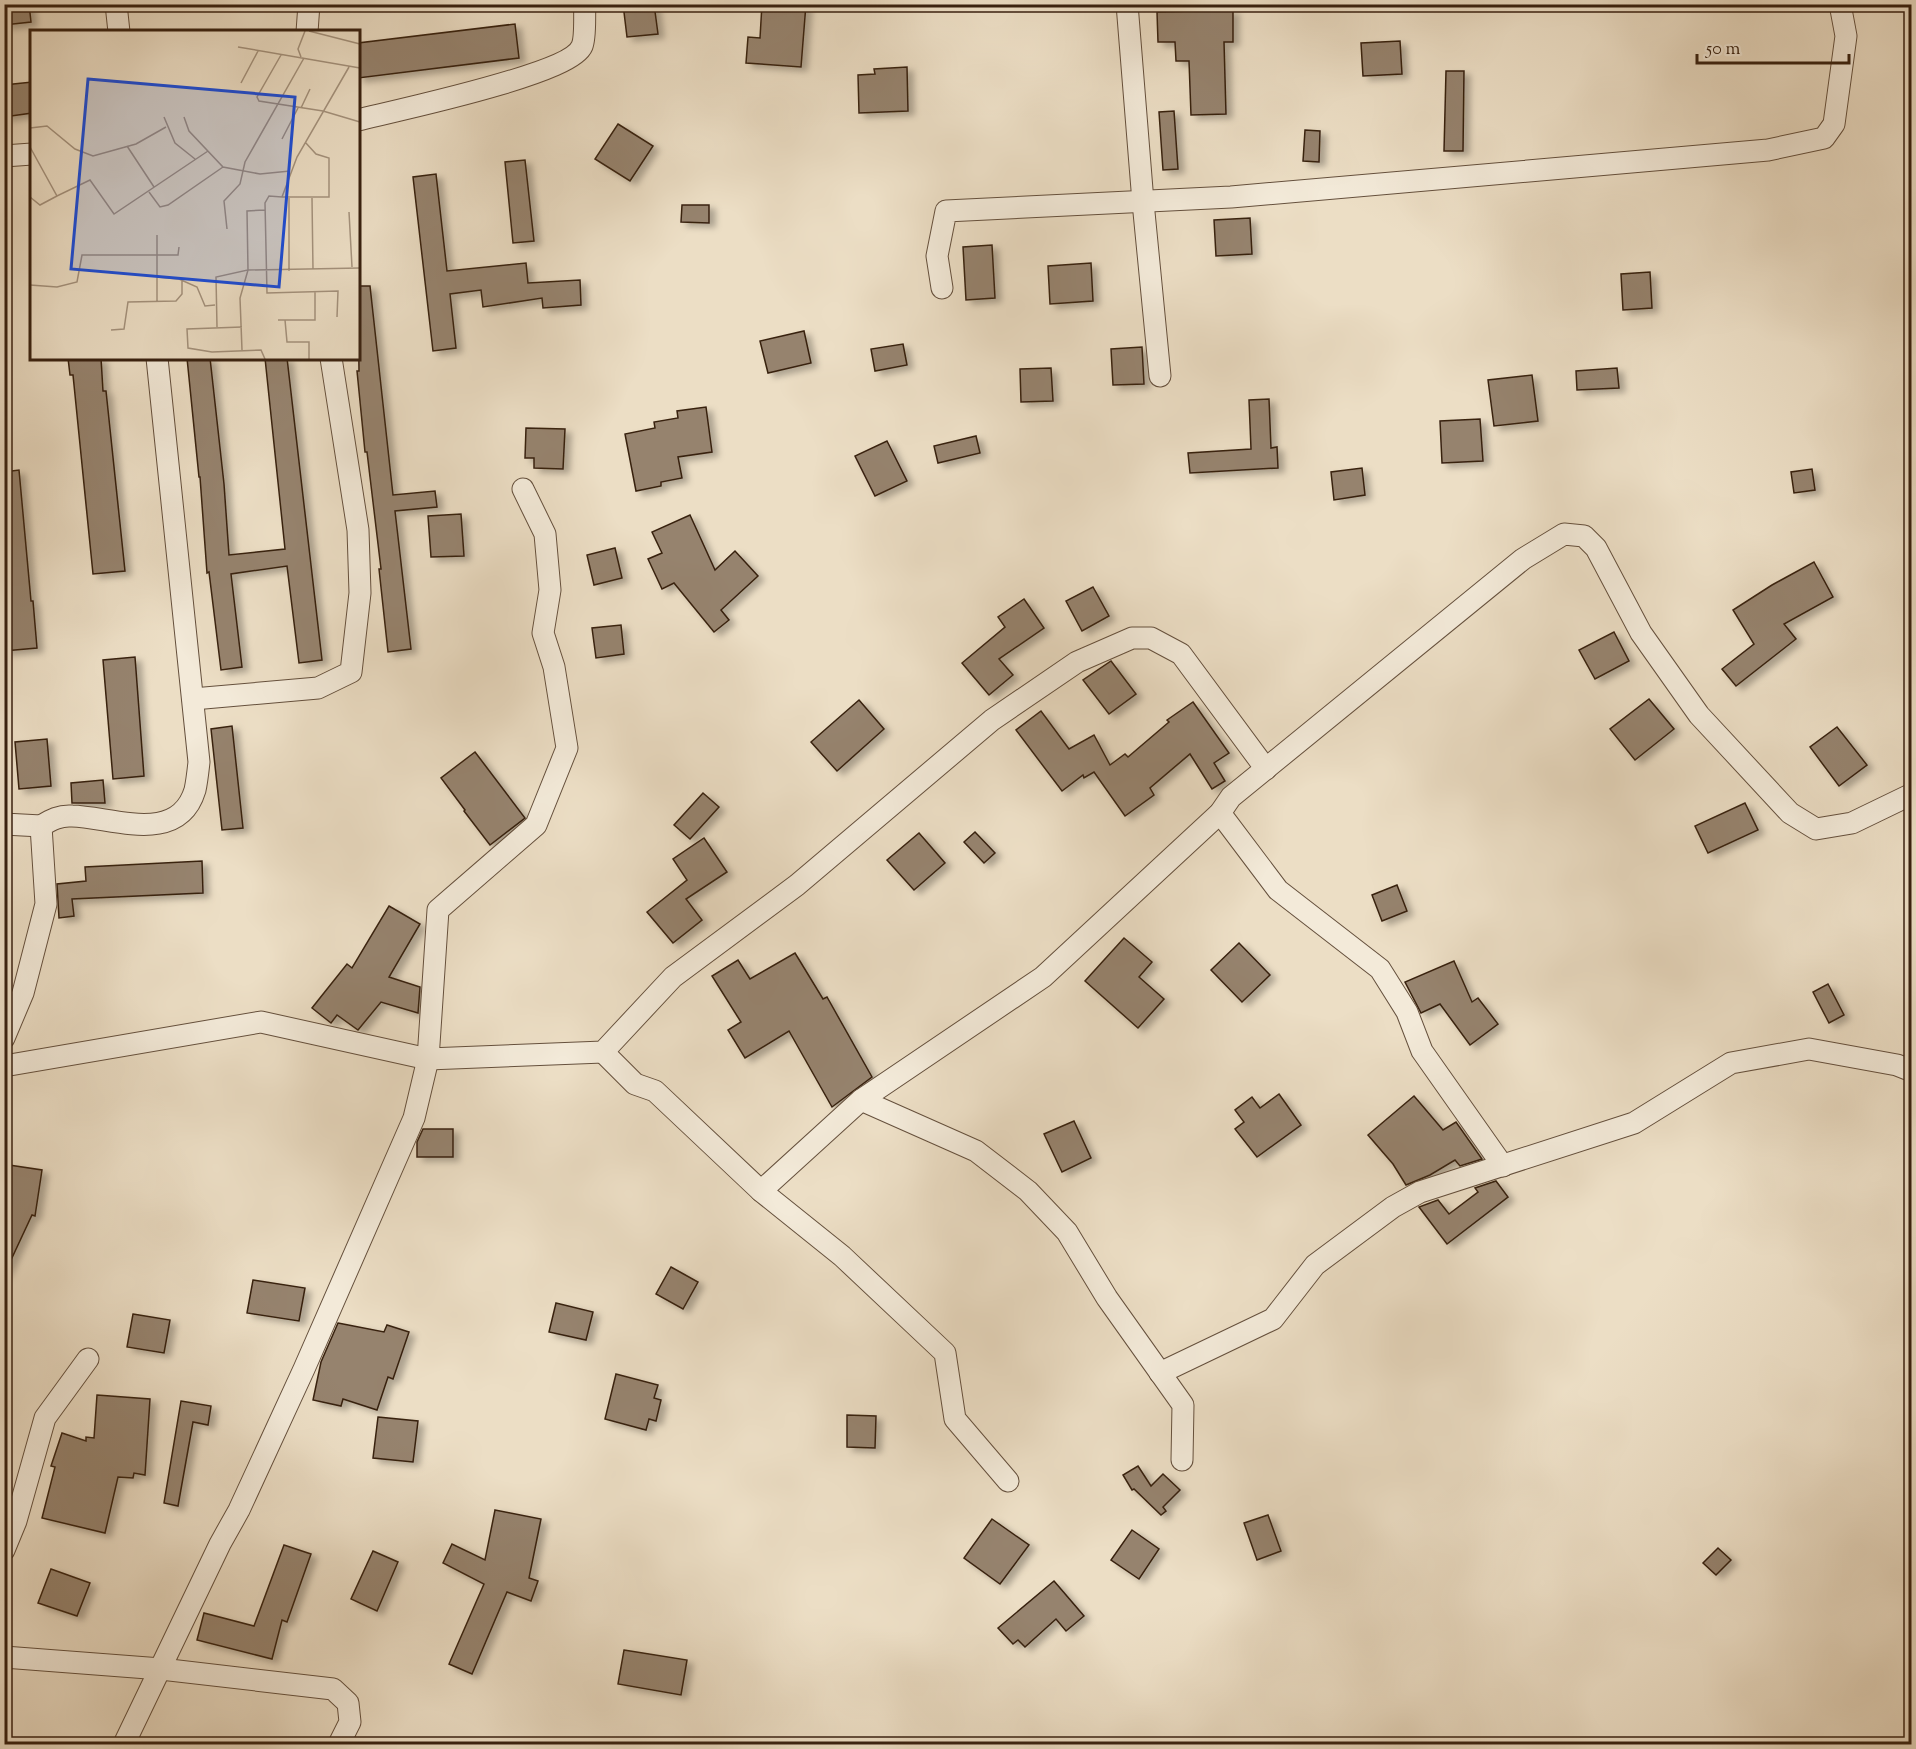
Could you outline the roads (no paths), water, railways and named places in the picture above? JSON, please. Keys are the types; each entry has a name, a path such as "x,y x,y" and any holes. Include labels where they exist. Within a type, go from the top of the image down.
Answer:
{"street":[{"path":"116,4 119,30"},
{"path":"308,30 309,4"},
{"path":"360,119 529,76 572,57 582,46 585,4"},
{"path":"1127,4 1160,376"},
{"path":"942,288 937,256 946,211 1231,197 1768,150 1824,138 1834,124 1846,36 1840,4"},
{"path":"4,156 30,154"},
{"path":"4,824 41,825 55,818 71,816 129,824 162,823 183,813 194,791 199,762 157,360"},
{"path":"193,699 318,688 351,672 360,593 358,530 332,360"},
{"path":"124,1744 304,1370 414,1118 428,1059 438,909 536,825 567,748 554,667 543,633 550,590 545,534 523,489"},
{"path":"761,1191 861,1100 1043,977 1220,813 1231,797 1523,559 1564,534 1584,536 1596,548 1641,633 1699,716 1790,813 1816,829 1852,824 1911,794"},
{"path":"4,1066 261,1022 428,1059 603,1052 673,977 797,885 992,720 1077,662 1132,638 1151,638 1181,654 1266,769"},
{"path":"1220,813 1278,890 1380,969 1407,1012 1422,1051 1503,1166"},
{"path":"4,1038 23,993 46,904 41,825"},
{"path":"1160,1373 1273,1319 1315,1265 1394,1207 1420,1192 1634,1123 1731,1063 1809,1049 1896,1065 1911,1071"},
{"path":"603,1052 635,1084 655,1091 761,1191 842,1256 945,1353 955,1419 1008,1481"},
{"path":"861,1100 976,1151 1028,1191 1067,1232 1107,1298 1183,1405 1182,1461"},
{"path":"4,1550 16,1521 45,1418 88,1359"},
{"path":"4,1657 161,1669 333,1689 348,1703 350,1722 339,1744"}]}
